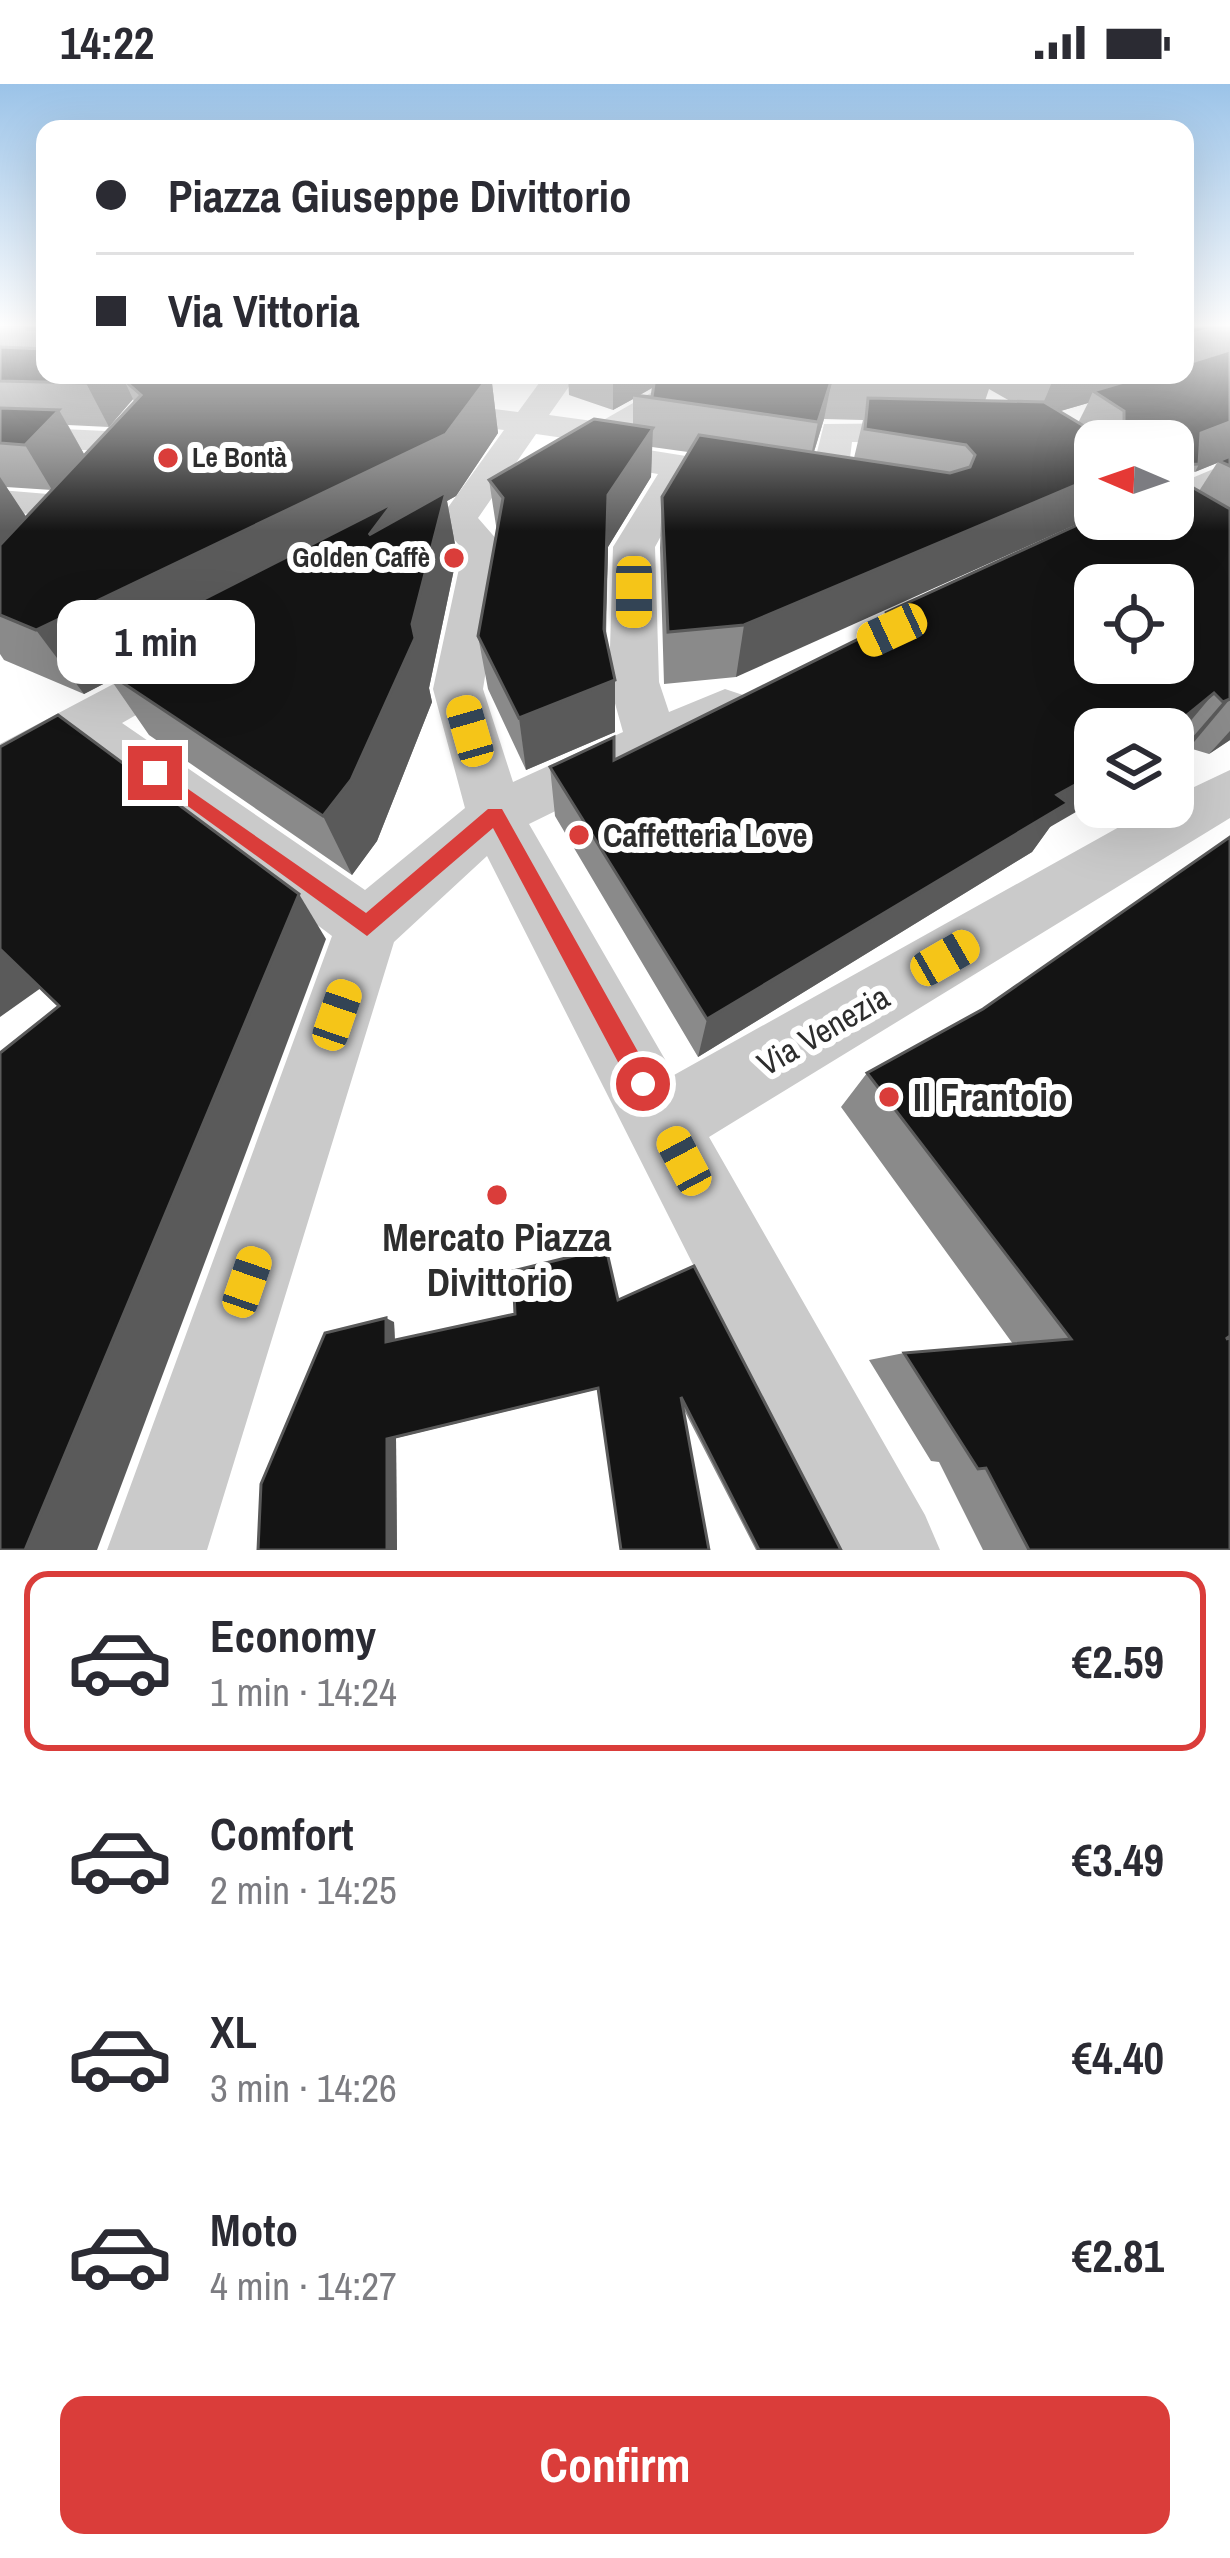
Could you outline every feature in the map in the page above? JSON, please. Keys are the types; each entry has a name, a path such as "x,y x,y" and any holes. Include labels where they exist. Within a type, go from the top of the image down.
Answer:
{"street":[{"path":"445,522 548,394"},
{"path":"445,522 672,394"},
{"path":"394,406 528,424 680,466 869,496"},
{"path":"826,490 836,431 969,434"},
{"path":"0,436 125,442"},
{"path":"652,741 634,682 634,547 680,466"},
{"path":"1194,490 1230,473"},
{"path":"0,502 70,505"},
{"path":"445,522 484,549 458,689 495,815 890,1550"},
{"path":"0,768 229,642"},
{"path":"157,1550 367,926 495,815 756,693"},
{"path":"85,722 367,926"},
{"name":"Via Venezia","path":"664,1122 1211,821"}],"building":[{"path":"476,394 446,434 36,630 0,615 0,545 141,395"},
{"path":"827,394 818,422 633,395"},
{"path":"1098,394 1230,394 1230,422 1201,433 1199,464 1194,464 1194,420 1124,420 1124,411"},
{"path":"868,398 1044,402 1074,420 1074,486 744,625 668,632 662,497 699,435 950,473 970,467 975,455 966,445 865,429"},
{"path":"0,408 59,410 25,445 0,443"},
{"path":"594,419 653,428 608,495 604,629 615,680 519,718 478,636 503,498 489,480"},
{"path":"1194,488 1230,509 1230,699 1223,702 1214,693 1194,709 1074,708 1074,786 1057,795 1068,803 707,1019 550,767 614,737 614,760 915,611 885,613 1074,527 1074,540 1194,540"},
{"path":"446,492 412,624 415,638 351,780 323,816 105,671 119,663 96,654 393,503 369,535"},
{"path":"58,715 299,894 25,1550 0,1550 0,1053 59,1006 0,949 0,747"},
{"path":"1230,837 1230,1336 1226,1339 1230,1338 1230,1550 1029,1550 986,1468 978,1469 904,1353 1071,1339 867,1073 983,1009"},
{"path":"606,1248 618,1300 694,1266 841,1550 759,1550 681,1397 709,1550 621,1550 598,1388 387,1439 387,1550 258,1550 261,1484 325,1333 386,1318 386,1342 515,1314 513,1271"}],"place":[{"name":"Le Bontà","path":"168,458"},
{"name":"Golden Caffè","path":"454,558"},
{"name":"Caffetteria Love","path":"579,835"},
{"name":"Il Frantoio","path":"889,1097"},
{"name":"Mercato Piazza Divittorio","path":"497,1195"}],"route":[{"path":"155,773 367,926 495,815 643,1084"}]}
